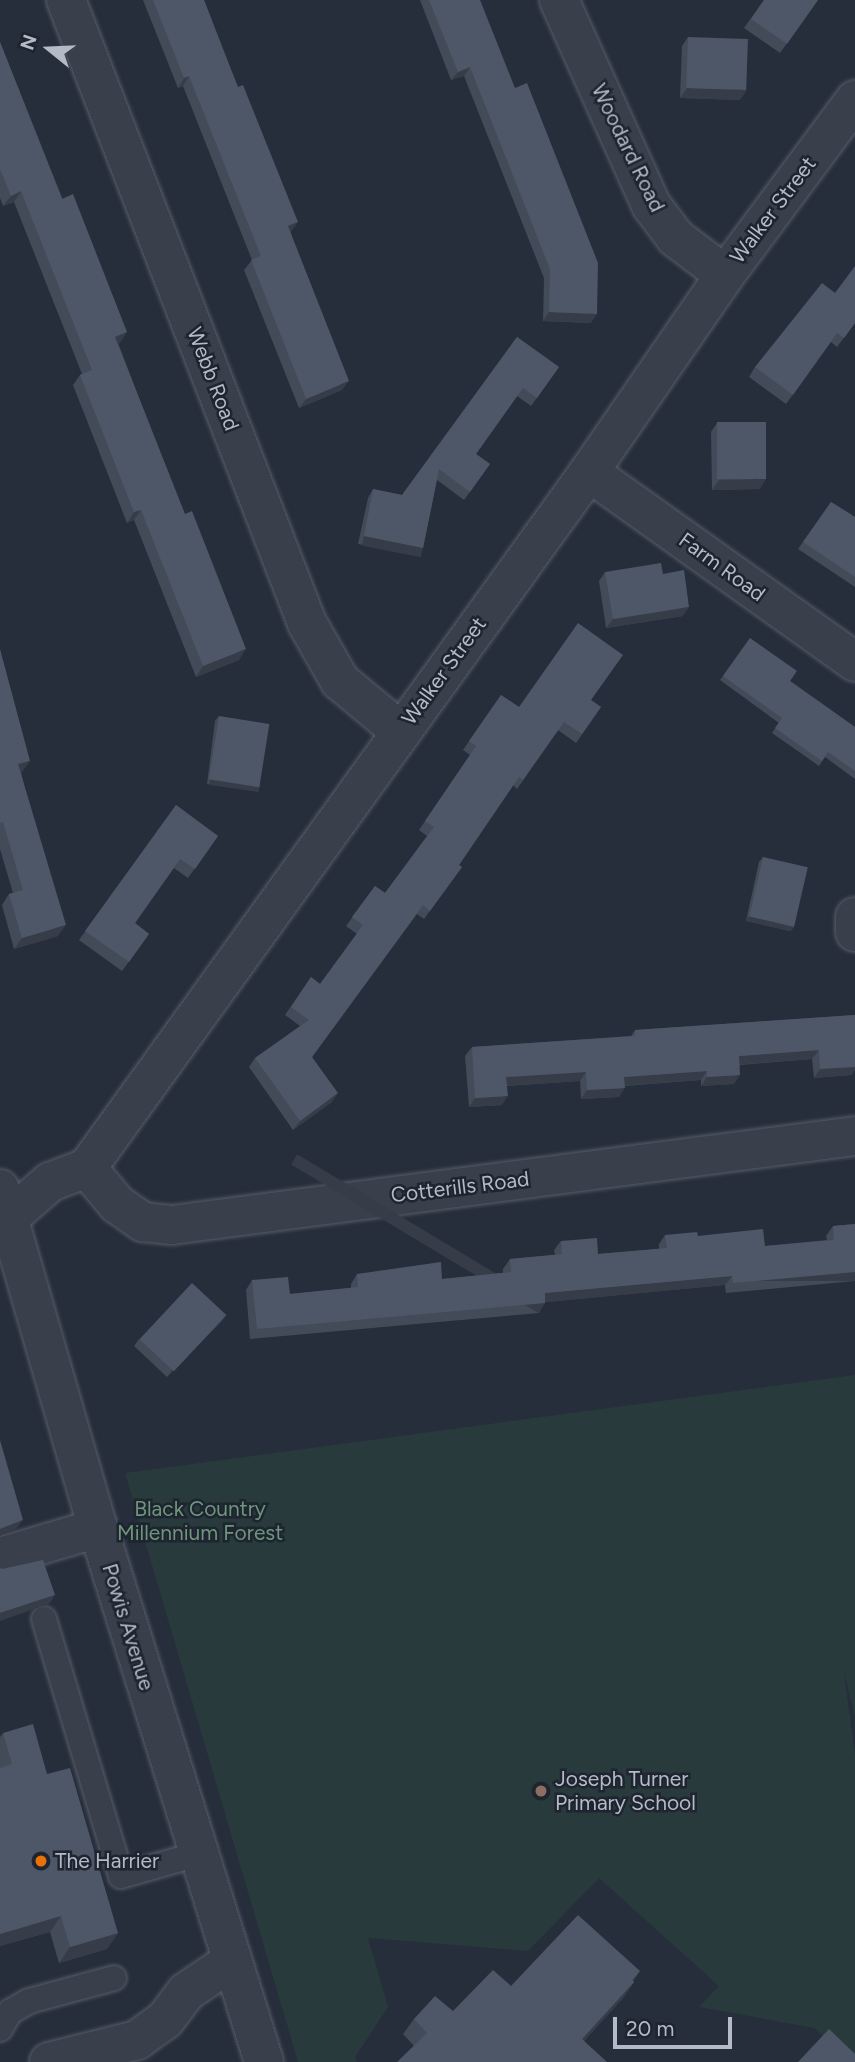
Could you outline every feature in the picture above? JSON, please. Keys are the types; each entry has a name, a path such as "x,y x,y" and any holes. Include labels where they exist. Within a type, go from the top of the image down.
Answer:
{"street":[{"name":"Webb Road","path":"66,0 307,623 340,681 400,731"},
{"name":"Woodard Road","path":"559,0 651,205 676,238 725,275"},
{"name":"Walker Street","path":"87,1168 589,472 725,275 855,100"},
{"name":"Farm Road","path":"589,472 855,662"},
{"path":"855,917 855,932"},
{"name":"Cotterills Road","path":"87,1168 117,1204 143,1222 172,1225 855,1136"},
{"path":"3,1206 50,1182 87,1168"},
{"name":"Powis Avenue","path":"3,1206 98,1528 264,2062"},
{"path":"0,1557 98,1528"},
{"path":"75,2059 137,2040 164,2020 186,1992 232,1961"}],"lane":[{"path":"44,1619 121,1876 198,1854"},
{"path":"0,2029 10,2012 29,2001 114,1978"}],"green space":[{"name":"Joseph Turner Primary School","path":"855,1375 855,1716 844,1672 855,1755 855,2062 814,2028 699,2007 719,1986 599,1878 528,1951 368,1938 388,2007 355,2057 357,2062 298,2062 125,1473"}],"building":[{"path":"153,0 204,0 238,87 243,85 298,222 288,226 349,381 306,399 251,260 261,256 189,76 184,78"},
{"path":"429,0 480,0 515,88 527,83 598,263 597,314 549,312 550,269 470,67 458,72"},
{"path":"764,0 818,0 787,44 751,19"},
{"path":"688,37 748,39 746,90 686,88"},
{"path":"0,42 62,199 73,194 127,332 115,337 185,514 192,511 246,649 203,666 141,510 134,512 80,375 92,370 21,191 11,196 0,169"},
{"path":"855,266 855,323 844,338 837,333 793,395 755,367 822,283 835,293"},
{"path":"517,337 559,367 537,398 523,388 476,454 490,464 470,492 439,469 423,548 364,536 373,489 402,495"},
{"path":"717,422 766,422 766,479 717,479"},
{"path":"831,502 855,517 855,577 803,542"},
{"path":"661,563 663,574 684,570 689,607 613,619 605,572"},
{"path":"578,623 623,655 591,700 601,707 582,734 564,722 523,780 519,777 459,865 462,867 430,911 423,905 312,1057 338,1093 300,1121 255,1058 309,1020 291,1007 311,977 320,984 363,925 352,917 375,886 385,893 434,827 425,821 476,746 469,741 501,695 519,707"},
{"path":"750,638 797,671 790,681 855,727 855,771 828,752 822,761 775,728 782,718 723,676"},
{"path":"0,649 30,761 18,764 66,925 22,938 9,894 23,890 3,822 0,823"},
{"path":"219,716 269,724 259,787 209,779"},
{"path":"176,805 218,836 195,869 180,859 135,923 149,934 129,962 85,931"},
{"path":"763,857 808,867 794,927 749,916"},
{"path":"855,1015 855,1067 820,1069 819,1050 739,1056 740,1075 707,1077 707,1071 624,1077 625,1088 587,1090 586,1072 506,1077 508,1096 475,1098 472,1047 635,1036 635,1030"},
{"path":"855,1224 855,1272 733,1283 732,1276 545,1293 545,1303 257,1329 252,1280 288,1277 290,1294 358,1287 357,1274 441,1262 442,1279 511,1272 510,1259 562,1254 561,1241 597,1238 598,1254 667,1248 665,1235 697,1232 698,1236 763,1229 765,1246 834,1240 833,1226"},
{"path":"192,1283 226,1315 174,1371 139,1339"},
{"path":"0,1440 23,1520 0,1529"},
{"path":"43,1560 55,1595 0,1613 0,1568"},
{"name":"The Harrier","path":"33,1724 47,1774 70,1768 118,1933 70,1947 61,1916 0,1934 0,1768 12,1764 3,1733"},
{"path":"578,1915 640,1971 632,1980 634,1982 582,2039 607,2062 397,2062 427,2033 414,2019 435,1996 453,2011 493,1970 511,1986"},
{"path":"829,2029 855,2054 855,2062 798,2062"}],"place":[{"name":"Joseph Turner Primary School","path":"541,1791"},
{"name":"The Harrier","path":"41,1861"}],"park label":[{"name":"Black Country Millennium Forest","path":"200,1521"}]}
